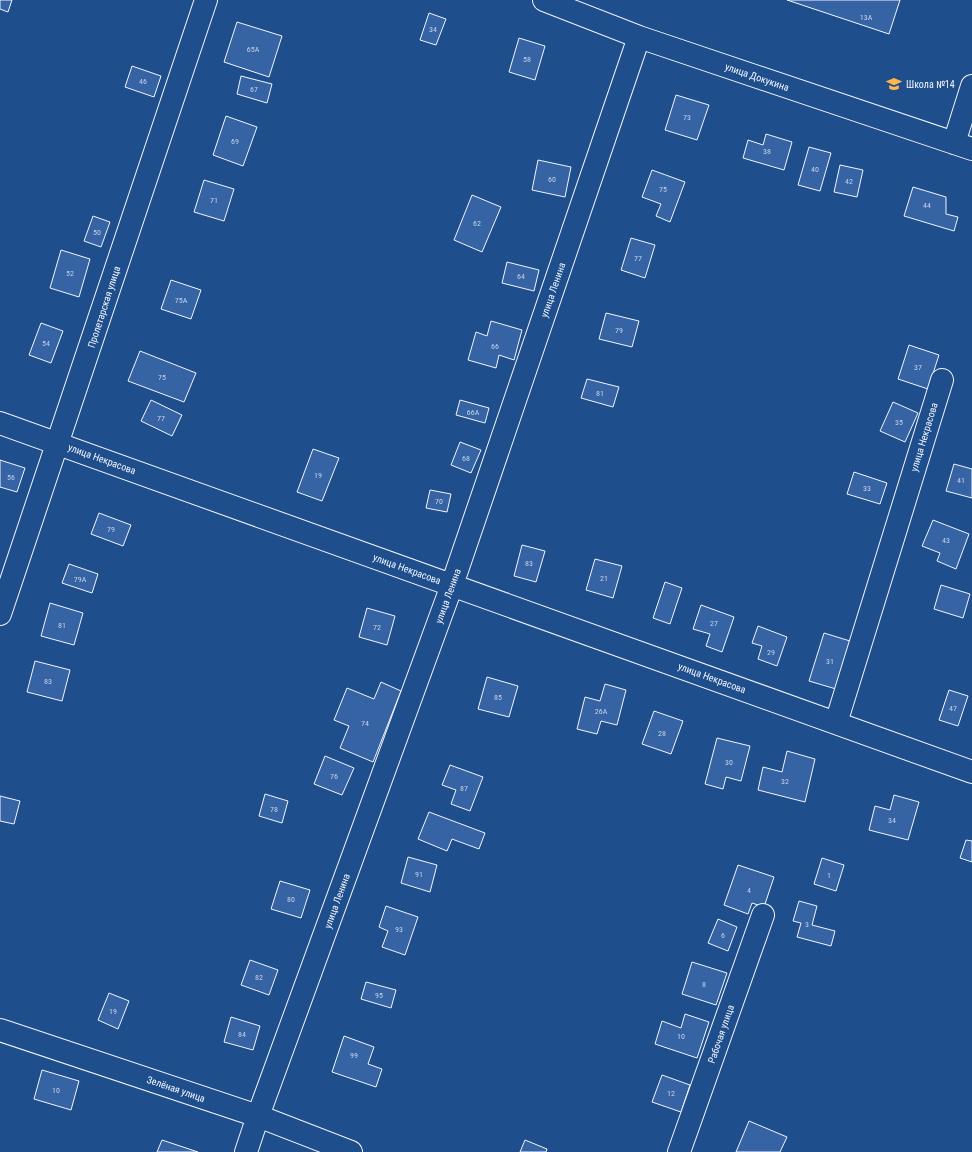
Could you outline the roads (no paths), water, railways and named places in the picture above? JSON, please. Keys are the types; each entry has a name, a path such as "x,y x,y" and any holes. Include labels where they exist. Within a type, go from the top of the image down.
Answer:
{"street":[{"name":"Пролетарская улица","path":"0,614 206,0"},
{"name":"улица Докукина","path":"544,0 639,37 963,146"},
{"name":"улица Ленина","path":"246,1152 452,585 639,37"},
{"path":"963,146 972,86"},
{"name":"улица Некрасова","path":"836,723 942,380"},
{"name":"улица Некрасова","path":"0,422 972,772"},
{"name":"Рабочая улица","path":"680,1152 763,915"},
{"name":"Зелёная улица","path":"0,1030 258,1116 351,1152"}],"place":[{"name":"Школа №14","path":"894,84"}]}
